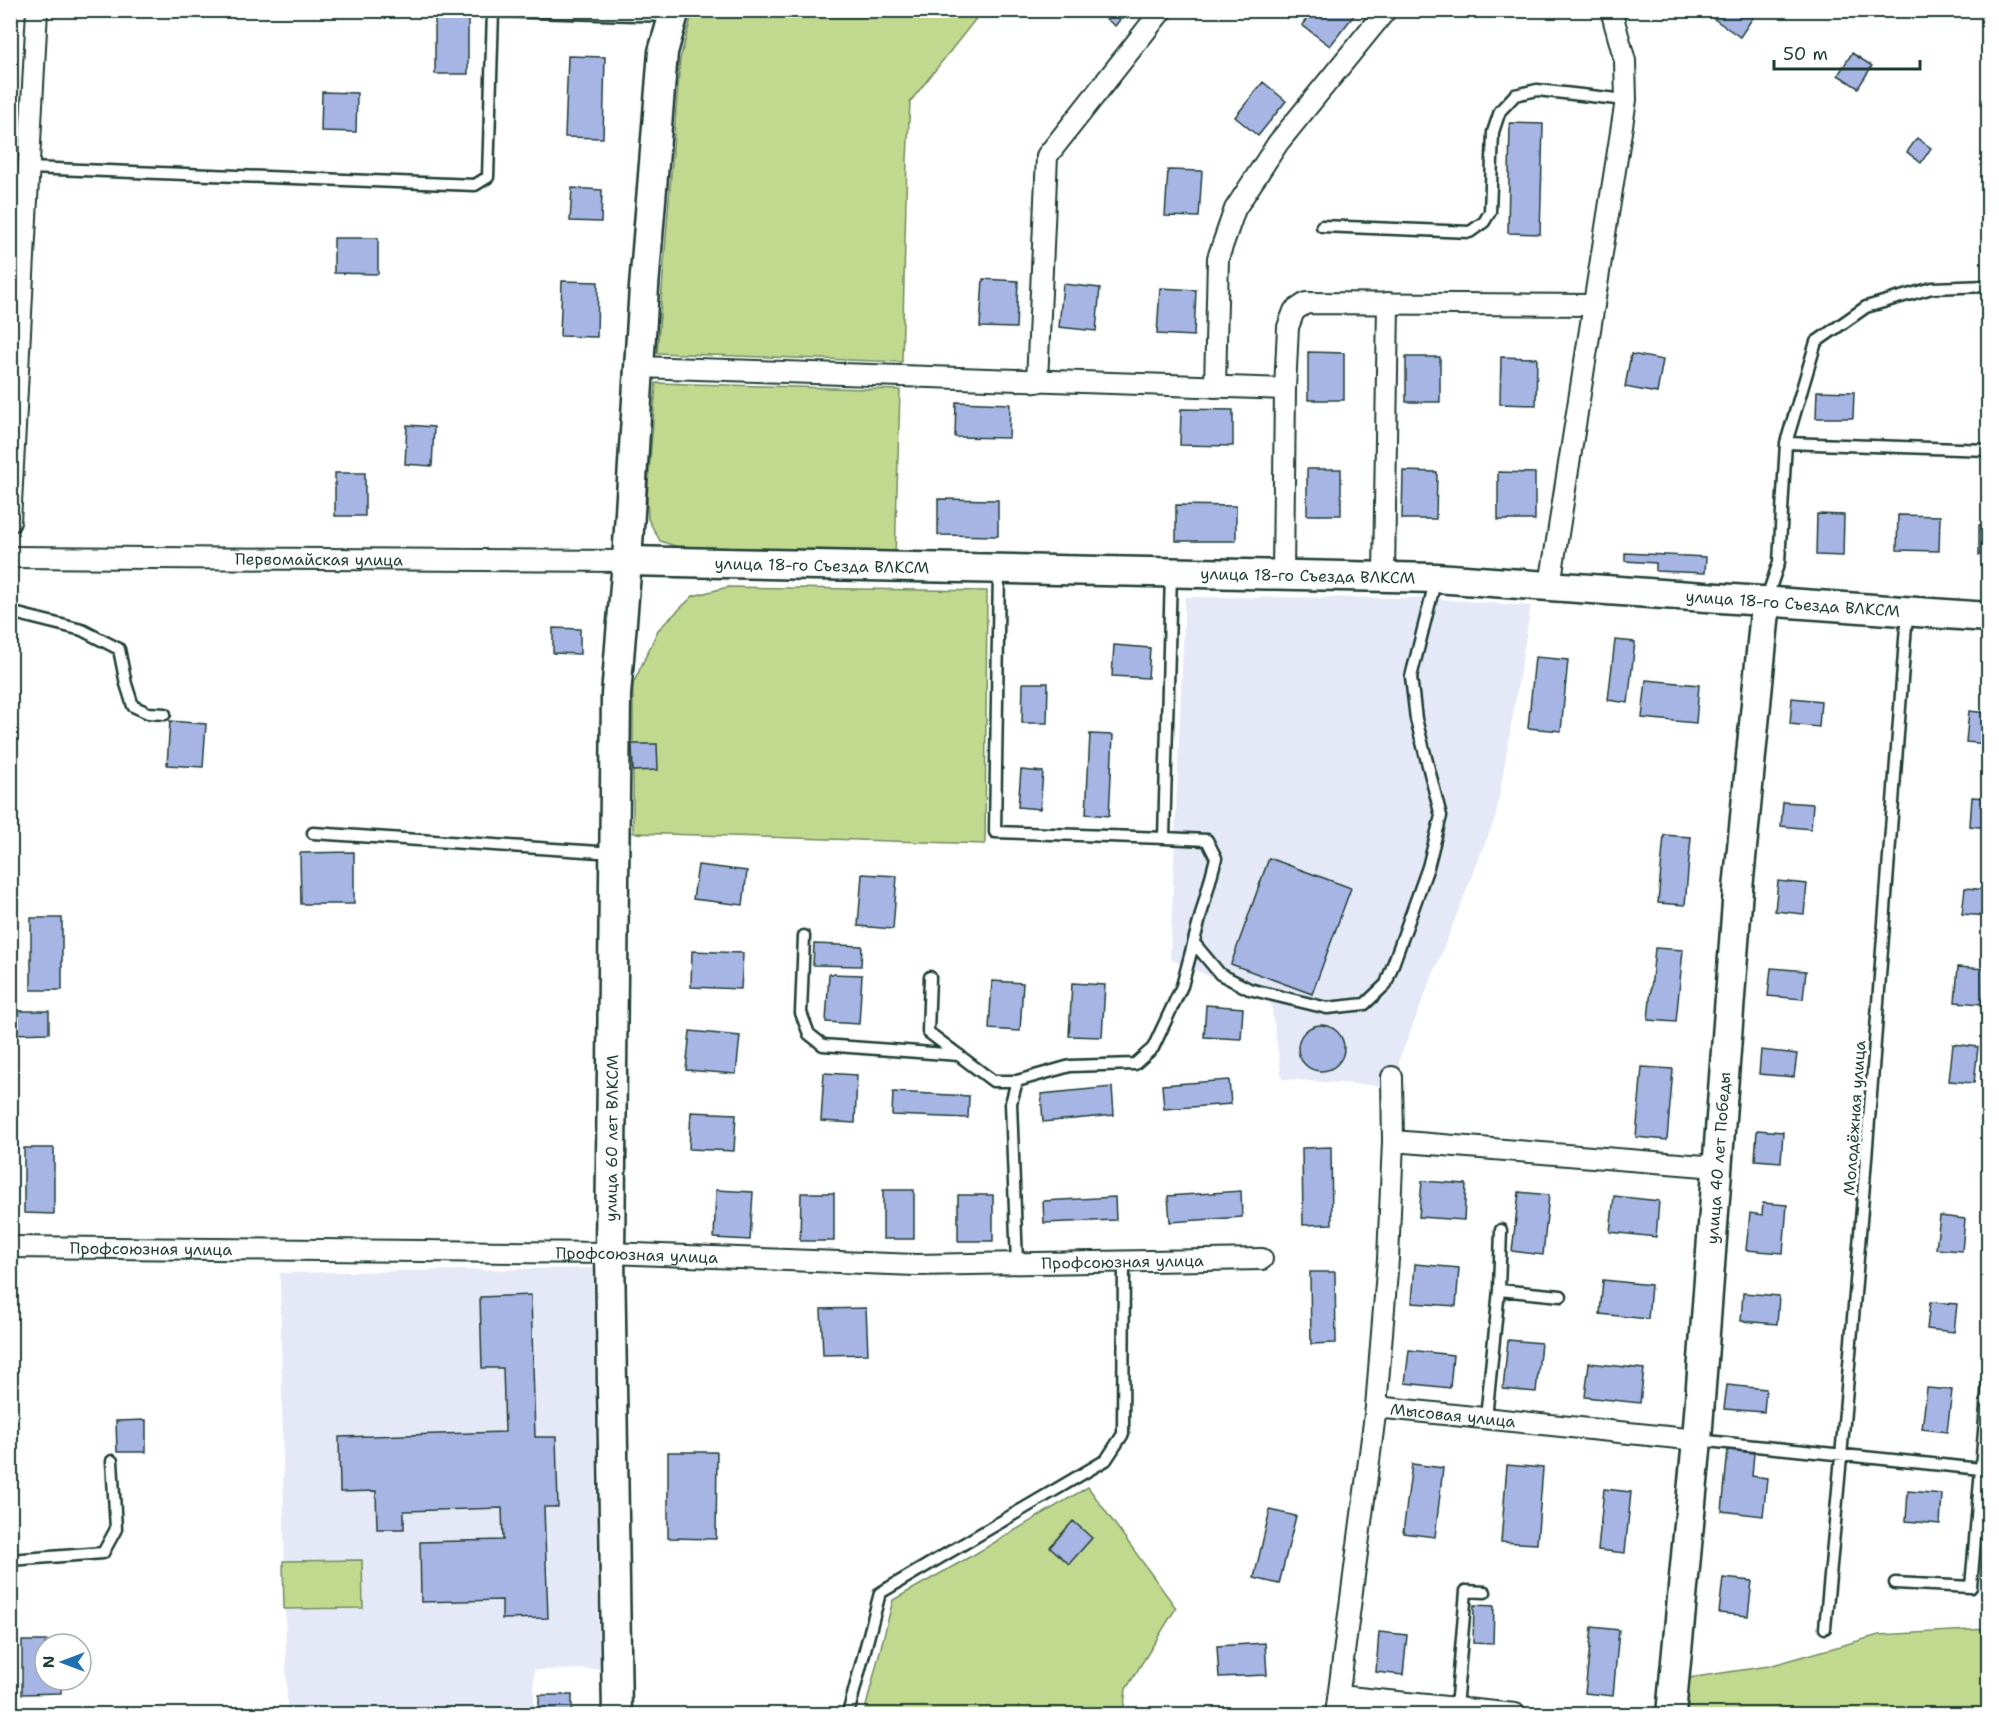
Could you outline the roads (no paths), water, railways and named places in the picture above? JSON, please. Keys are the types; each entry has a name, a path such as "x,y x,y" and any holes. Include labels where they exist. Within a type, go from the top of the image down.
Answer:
{"street":[{"path":"10,522 38,10"},
{"path":"1037,382 1047,156 1162,10"},
{"path":"1215,387 1218,258 1235,209 1278,143 1386,10"},
{"path":"1550,585 1626,100 1624,61 1611,10"},
{"name":"улица 60 лет ВЛКСМ","path":"617,1714 609,1253 616,695 644,287 663,52 674,13"},
{"path":"1283,574 1285,389 1288,327 1294,311 1306,303 1594,305"},
{"path":"1384,576 1388,303"},
{"path":"639,367 1285,389"},
{"name":"Первомайская улица","path":"10,557 627,561"},
{"name":"улица 18-го Съезда ВЛКСМ","path":"627,561 1436,578 1989,617"},
{"name":"улица 40 лет Победы","path":"1671,1714 1697,1440 1738,889 1766,601"},
{"path":"1376,1407 1388,1259 1393,1141 1392,1077"},
{"path":"1393,1141 1717,1167"},
{"name":"Профсоюзная улица","path":"10,1247 609,1253 916,1265 1262,1259"},
{"name":"Мысовая улица","path":"1337,1705 1376,1407 1697,1440"},
{"path":"1337,1705 1515,1714"}],"lane":[{"path":"29,168 475,185 488,177 493,11 674,13"},
{"path":"1322,226 1470,232 1484,222 1490,212 1493,132 1500,111 1515,94 1537,90 1626,100"},
{"path":"1766,601 1779,562 1786,443 1816,342 1866,307 1932,288 1989,286"},
{"path":"1786,443 1989,450"},
{"path":"930,976 928,1032 993,1081 1017,1082 1070,1066 1135,1064 1153,1048 1182,986 1216,858 1207,840 996,832 999,570"},
{"path":"1164,838 1171,571"},
{"path":"1194,943 1220,974 1249,989 1327,1008 1365,1004 1386,984 1428,867 1442,816 1416,719 1411,677 1436,578"},
{"name":"Молодёжная улица","path":"1826,1628 1871,1104 1907,611"},
{"path":"10,612 82,630 118,649 133,706 148,713 165,714"},
{"path":"313,833 614,853"},
{"path":"804,936 801,1013 809,1034 823,1046 959,1055"},
{"path":"1017,1082 1011,1103 1017,1264"},
{"path":"1486,1418 1499,1290 1501,1230"},
{"path":"848,1714 880,1593 1106,1460 1123,1434 1124,1262"},
{"path":"1499,1290 1561,1296"},
{"path":"1894,1583 1971,1587 1989,1381"},
{"path":"1697,1440 1981,1469"},
{"path":"10,1560 103,1553 116,1529 112,1461"},
{"path":"1455,1711 1466,1591 1485,1592"}]}
